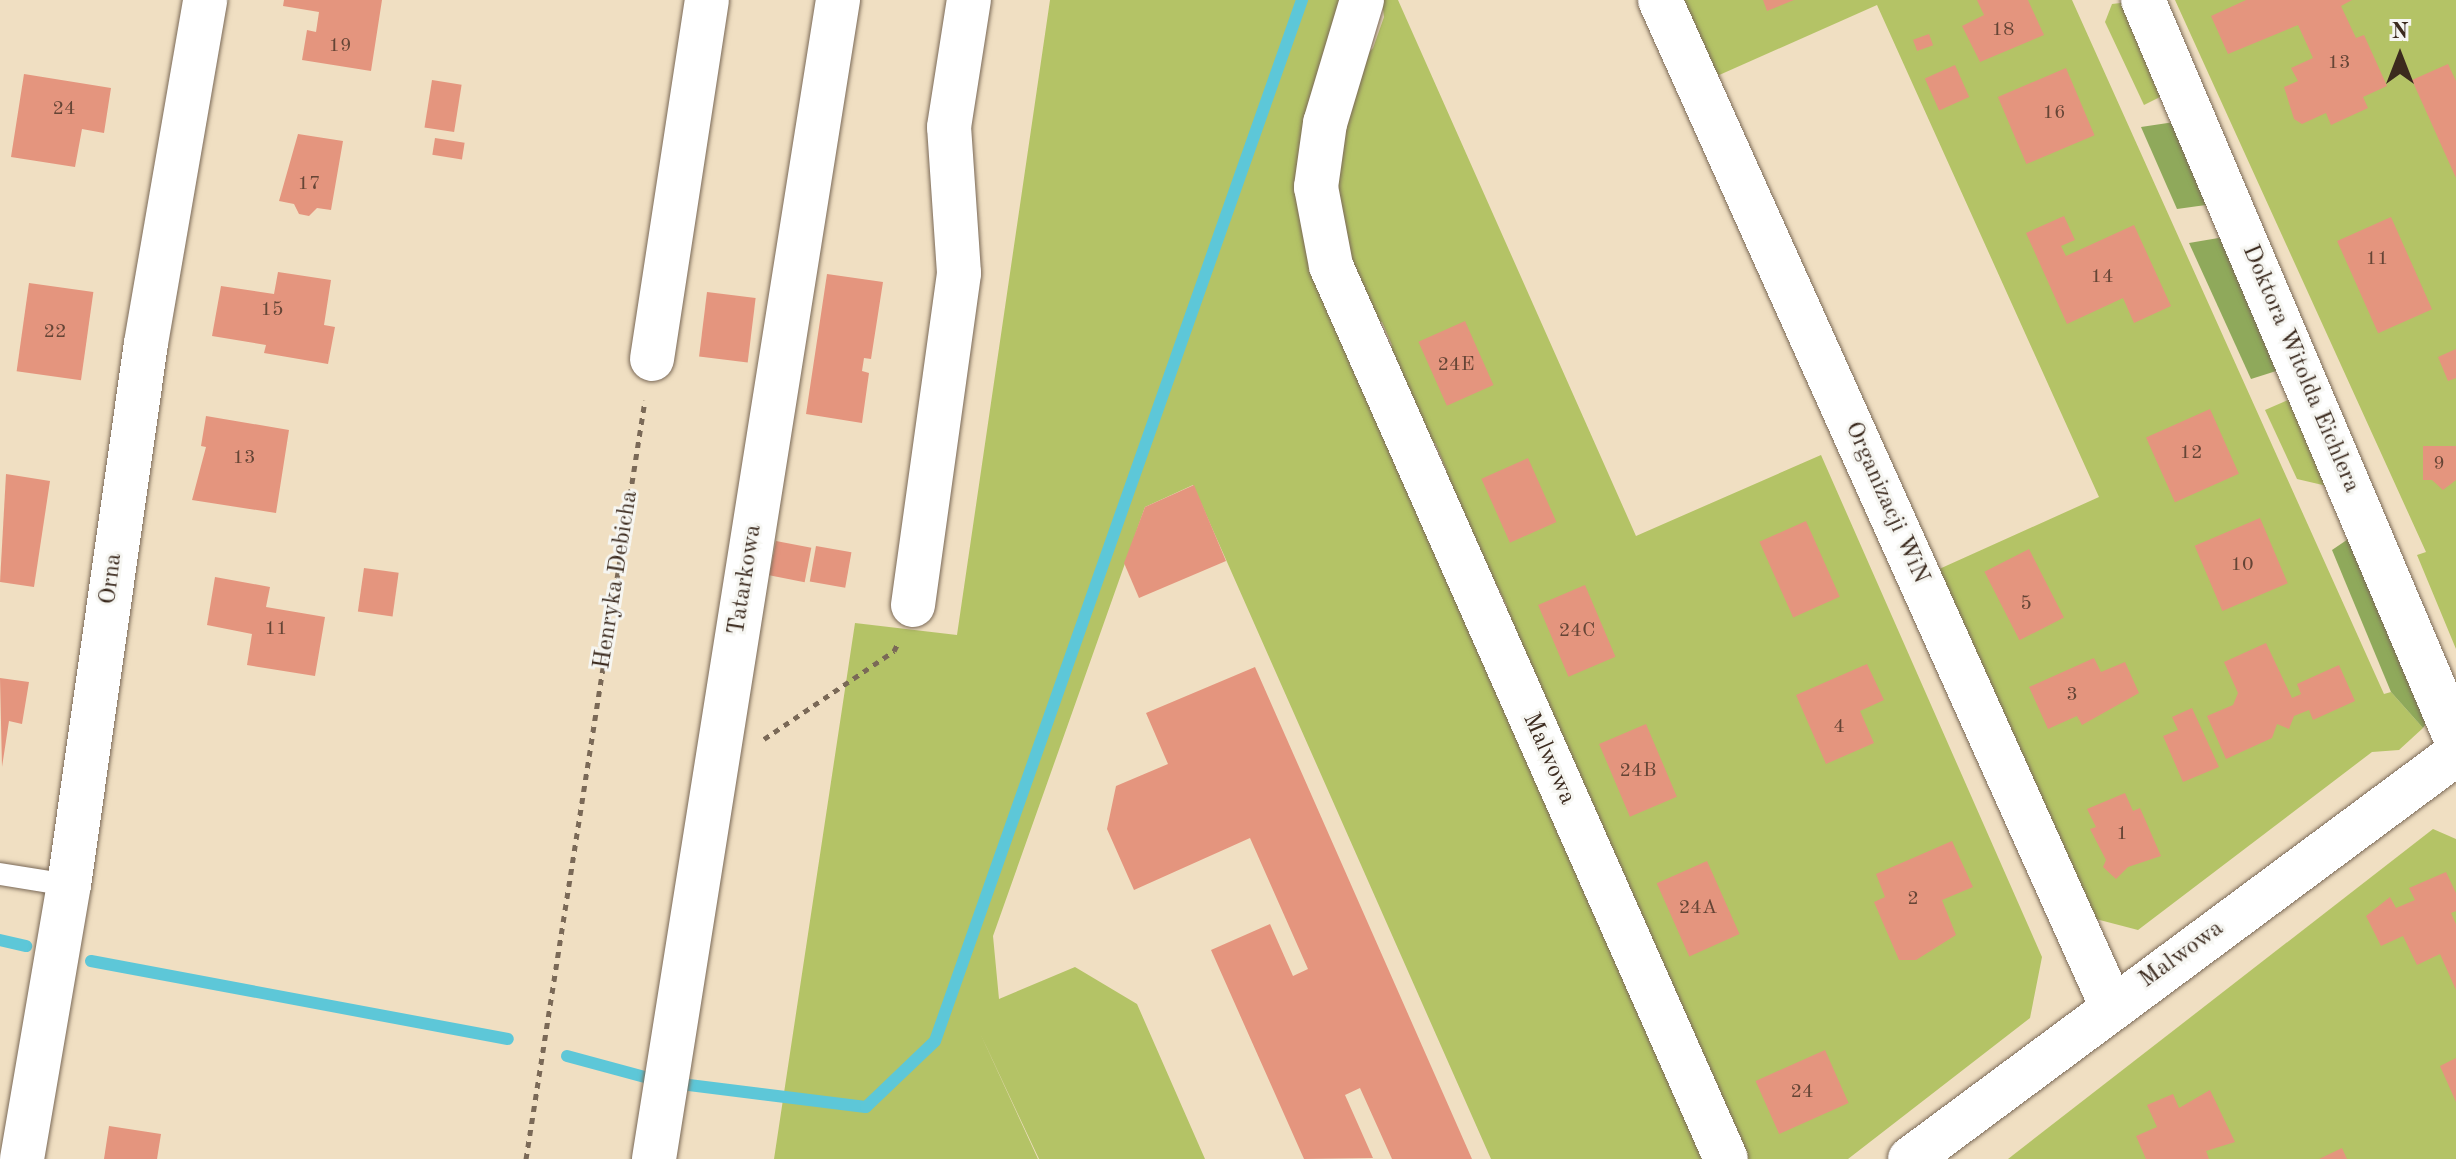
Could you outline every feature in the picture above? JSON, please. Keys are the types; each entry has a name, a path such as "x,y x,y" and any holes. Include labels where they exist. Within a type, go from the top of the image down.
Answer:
{"street":[{"name":"Orna","path":"22,1159 69,885 146,343 205,0"},
{"path":"652,359 707,0"},
{"name":"Tatarkowa","path":"654,1159 838,0"},
{"path":"913,605 959,273 949,127 969,0"},
{"name":"Malwowa","path":"1362,0 1325,123 1316,187 1331,266 1369,359 1726,1159"},
{"name":"Organizacji WiN","path":"1660,0 2112,1007"},
{"name":"Doktora Witolda Eichlera","path":"2143,0 2456,739"},
{"name":"Malwowa","path":"1910,1159 2456,754"}],"lane":[{"path":"0,874 69,885"}],"path":[{"name":"Henryka Debicha","path":"526,1159 652,359"},
{"path":"716,771 894,651 913,605"}],"green space":[{"path":"1050,0 1347,0 1299,159 1705,1159 1491,1159 1193,485 1145,507 993,936 999,999 1075,967 1137,1004 1205,1159 1039,1159 980,1033 1038,1159 774,1159 855,623 957,635"},
{"path":"1382,0 1398,0 1636,536 1821,455 2042,957 2030,1018 1848,1159 1740,1159 1555,718 1498,618 1507,606 1494,580 1483,585 1439,484 1447,471 1435,443 1422,447 1382,357 1392,345 1382,322 1367,322 1342,264 1331,143 1362,60 1373,48 1384,17"},
{"path":"1684,0 2072,0 2384,694 2391,692 2423,728 2399,750 2372,752 2138,930 2092,918 1937,570 2099,497 1877,5 1717,76"},
{"path":"2175,0 2456,0 2456,649 2417,555 2426,552"},
{"path":"2129,2 2170,92 2144,105 2105,22 2112,4"},
{"path":"2181,121 2213,204 2177,209 2141,127"},
{"path":"2236,235 2289,367 2251,379 2189,243"},
{"path":"2302,394 2344,490 2297,479 2265,410"},
{"path":"2360,531 2436,709 2423,728 2391,692 2332,550"},
{"path":"2433,829 2456,839 2456,1159 2008,1159"}],"building":[{"path":"284,0 382,0 371,71 302,60 307,30 316,32 319,12 283,6"},
{"path":"1763,0 1794,0 1767,11"},
{"path":"1977,0 2028,0 2044,35 1980,62 1962,26 1984,15"},
{"path":"2246,0 2352,0 2341,6 2356,38 2364,35 2387,86 2363,97 2368,108 2331,125 2326,113 2302,124 2294,119 2284,87 2298,81 2291,68 2313,58 2298,25 2228,54 2211,16"},
{"path":"1929,34 1933,45 1917,51 1913,40"},
{"path":"2448,64 2456,81 2456,178 2412,80"},
{"path":"1955,65 1969,97 1939,110 1925,78"},
{"path":"2066,68 2095,135 2026,164 1998,97"},
{"path":"24,74 111,88 104,133 82,129 75,167 11,157"},
{"path":"432,80 462,85 454,132 424,127"},
{"path":"298,134 343,141 331,210 317,208 309,216 299,214 294,204 279,201"},
{"path":"435,138 465,143 462,159 432,155"},
{"path":"2064,216 2075,240 2061,246 2066,256 2134,225 2171,306 2134,323 2123,298 2067,324 2026,233"},
{"path":"2391,217 2432,309 2378,333 2337,241"},
{"path":"278,272 331,280 324,325 335,327 328,364 264,353 266,345 212,336 221,286 274,294"},
{"path":"827,274 883,282 871,359 864,358 862,371 869,373 862,423 806,414"},
{"path":"29,283 93,292 81,380 17,371"},
{"path":"707,292 756,298 748,362 699,357"},
{"path":"1465,321 1493,385 1447,406 1418,342"},
{"path":"2456,349 2456,378 2448,381 2438,357"},
{"path":"2210,409 2239,474 2175,502 2146,437"},
{"path":"206,416 289,430 276,513 192,500 206,447 201,446"},
{"path":"2423,446 2456,446 2456,480 2443,490 2432,480 2423,480"},
{"path":"1528,458 1556,522 1510,543 1481,479"},
{"path":"6,474 50,481 34,587 0,582"},
{"path":"1194,485 1226,561 1139,598 1124,563 1145,507"},
{"path":"2260,518 2288,583 2222,611 2195,546"},
{"path":"1806,521 1840,597 1793,618 1759,542"},
{"path":"776,541 811,548 805,582 769,575"},
{"path":"816,546 851,552 845,588 810,581"},
{"path":"2029,549 2064,618 2019,640 1984,572"},
{"path":"364,568 399,573 393,616 358,612"},
{"path":"215,577 270,587 266,607 325,617 315,676 247,665 252,634 207,625"},
{"path":"1585,585 1615,657 1569,677 1538,605"},
{"path":"2266,643 2292,698 2301,694 2297,684 2339,665 2355,701 2313,720 2309,710 2294,716 2289,729 2277,724 2272,738 2226,759 2207,716 2233,705 2238,693 2224,662"},
{"path":"2094,658 2101,672 2125,662 2139,693 2082,725 2077,716 2048,729 2029,687"},
{"path":"1867,664 1884,700 1860,711 1874,743 1826,764 1796,695"},
{"path":"1255,667 1472,1159 1392,1159 1360,1088 1345,1095 1373,1158 1304,1159 1211,950 1270,924 1293,976 1308,969 1250,838 1134,890 1107,829 1116,786 1168,764 1146,713"},
{"path":"0,678 29,682 22,724 9,721 2,767"},
{"path":"2192,708 2219,767 2183,782 2163,736 2178,730 2172,717"},
{"path":"1646,724 1677,797 1630,817 1599,744"},
{"path":"2125,793 2133,811 2140,808 2161,856 2128,867 2116,879 2103,867 2106,860 2090,829 2096,827 2087,809"},
{"path":"1952,841 1973,887 1942,900 1956,935 1916,960 1899,960 1874,902 1885,897 1876,874"},
{"path":"1707,861 1740,934 1689,956 1657,883"},
{"path":"2446,872 2456,893 2456,911 2451,913 2456,924 2456,990 2440,954 2417,965 2403,936 2381,946 2366,916 2390,897 2396,908 2415,900 2409,888"},
{"path":"1825,1050 1849,1103 1779,1134 1756,1081"},
{"path":"2456,1058 2456,1102 2440,1066"},
{"path":"2210,1090 2235,1142 2206,1151 2209,1159 2146,1159 2136,1136 2157,1127 2147,1105 2173,1094 2179,1108"},
{"path":"109,1126 161,1134 157,1159 104,1159"},
{"path":"2342,1148 2347,1159 2319,1159"}],"waterway":[{"path":"681,1084 866,1107 935,1041 1302,0"},
{"path":"0,940 26,946"},
{"path":"91,961 508,1039"},
{"path":"567,1056 656,1080"}]}
